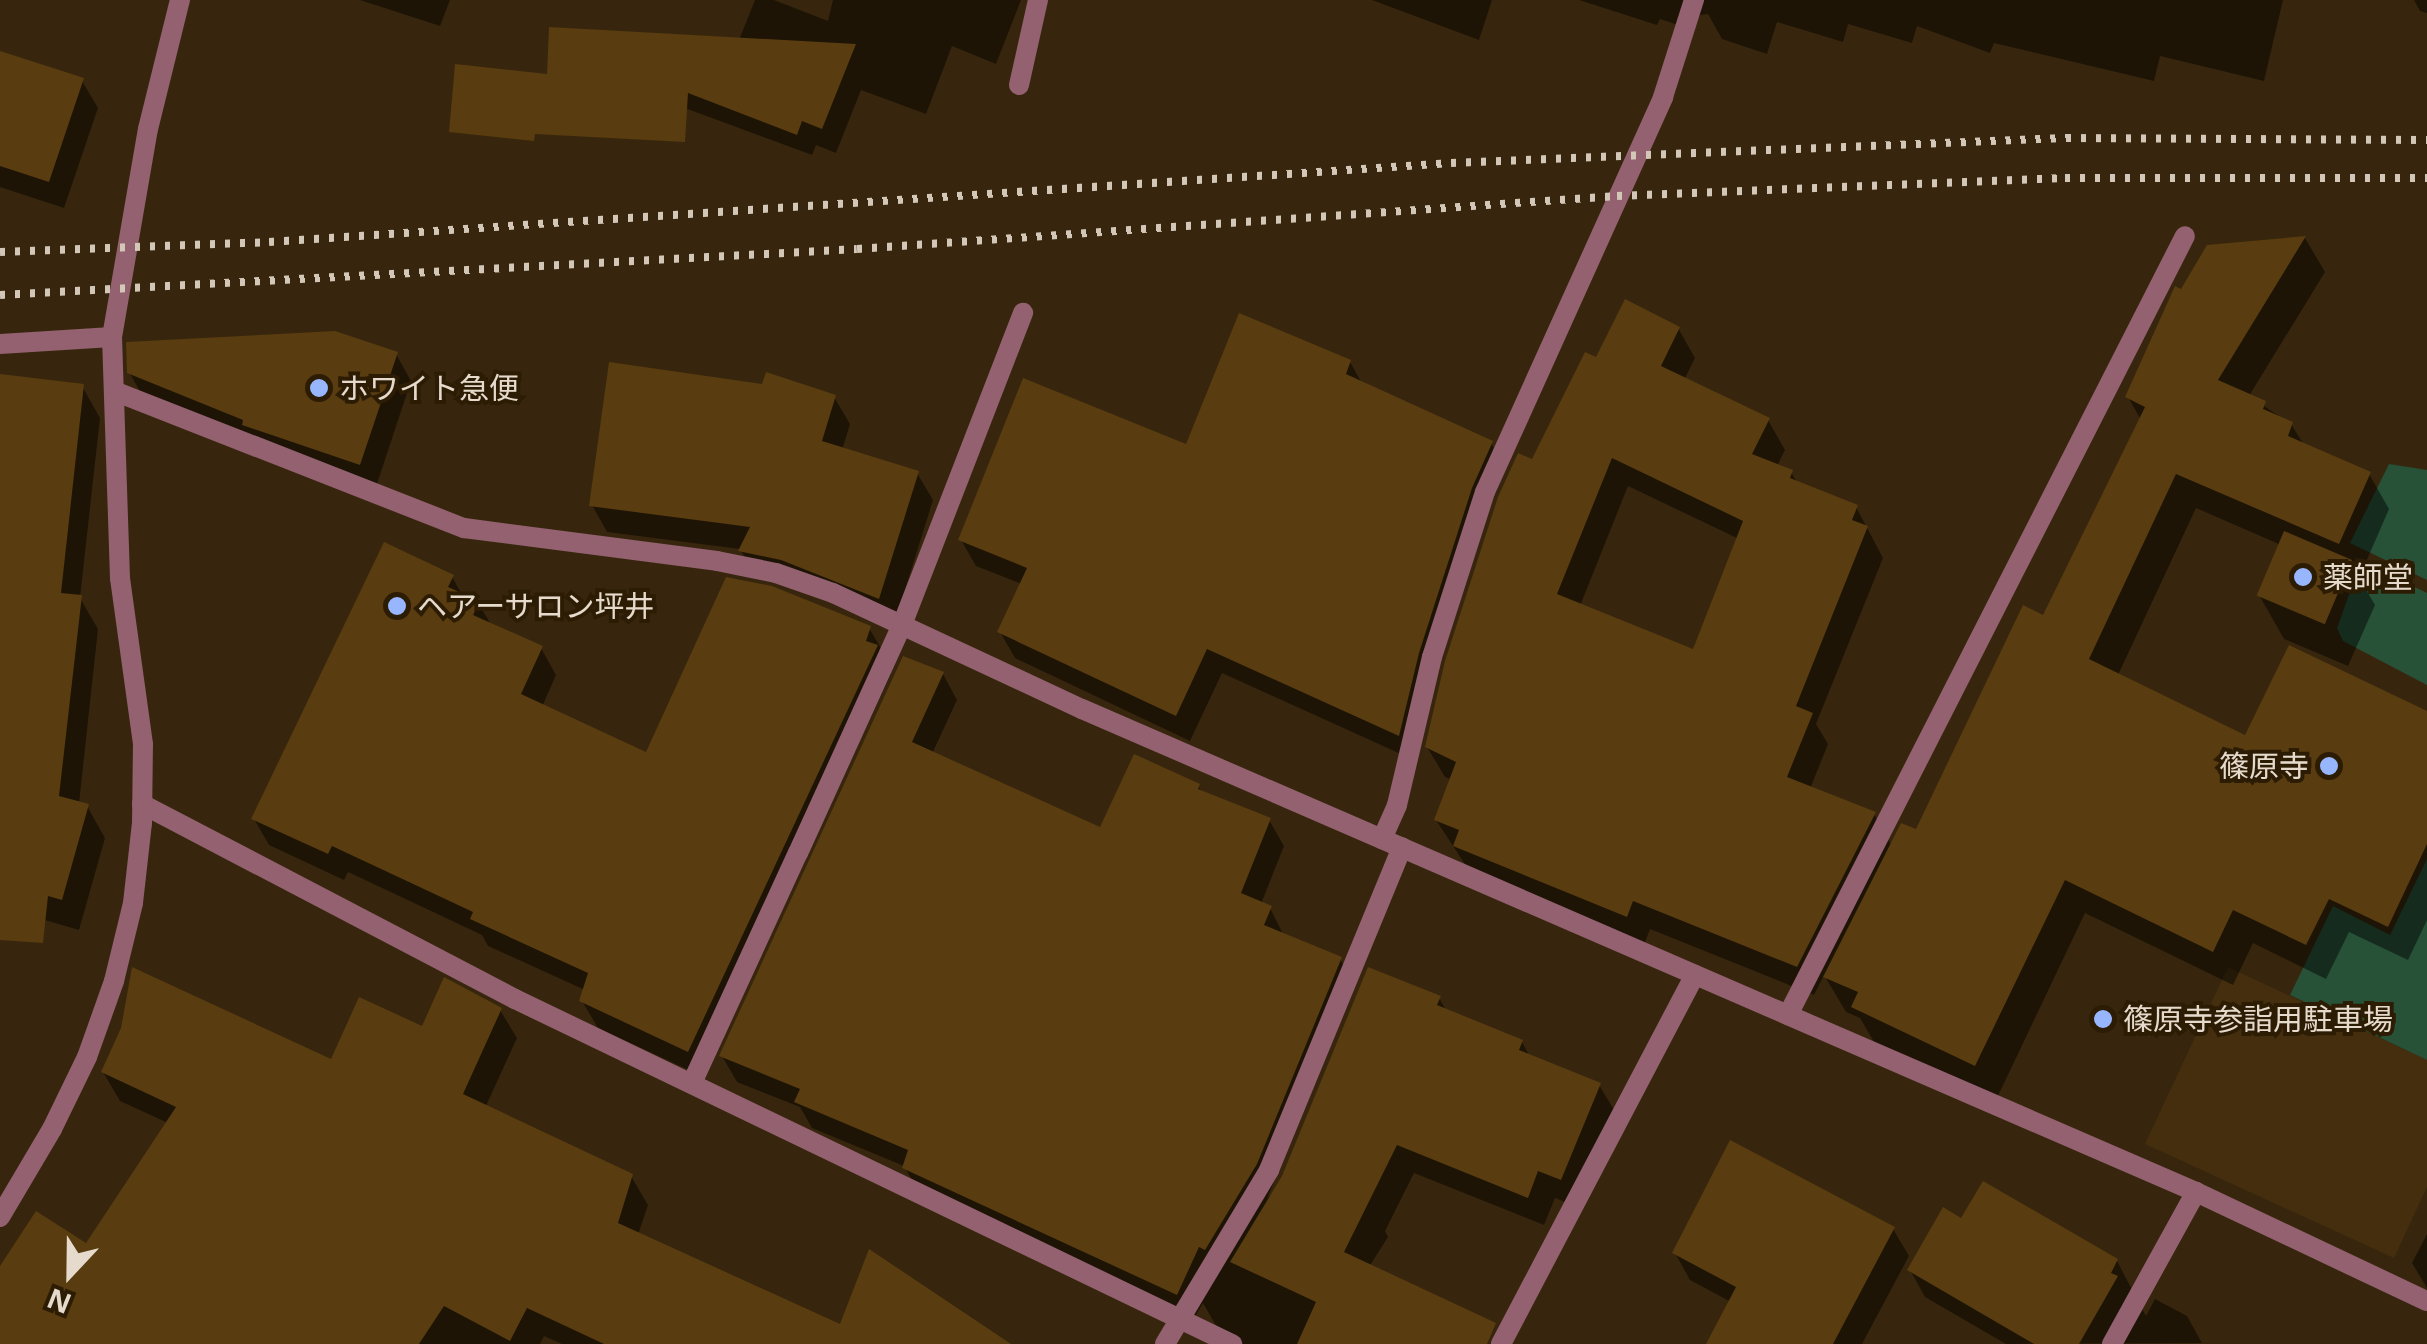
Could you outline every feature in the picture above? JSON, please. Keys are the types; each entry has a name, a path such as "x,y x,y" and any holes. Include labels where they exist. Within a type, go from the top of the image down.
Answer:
{"street":[{"path":"0,1218 52,1129 87,1057 114,981 132,903 142,804 143,744 120,578 112,337 148,129 180,0"},
{"path":"1018,85 1038,0"},
{"path":"1382,839 1397,805 1432,658 1485,492 1664,97 1694,0"},
{"path":"1788,1014 2185,236"},
{"path":"692,1084 902,626 1023,313"},
{"path":"0,344 112,337"},
{"path":"114,391 464,528 717,560 776,573 902,626 1082,710 2196,1192 2427,1301"},
{"path":"142,804 515,1000 1232,1344"},
{"path":"1165,1344 1268,1170 1402,847"},
{"path":"1501,1344 1695,976"},
{"path":"2112,1344 2196,1192"}],"shaded area":[{"path":"2228,967 2427,1060 2427,1187 2394,1258 2145,1144"}],"green space":[{"path":"2389,464 2427,470 2427,580 2350,543"},
{"path":"2374,573 2392,576 2427,593 2427,685 2343,641 2337,628 2351,589 2359,578"},
{"path":"2427,859 2427,1060 2290,995 2333,906 2390,935"}],"building":[{"path":"549,27 856,44 822,129 802,121 797,135 688,93 685,142 535,134 534,141 449,132 455,64 547,74"},
{"path":"0,51 84,78 49,182 0,166"},
{"path":"2306,236 2218,380 2266,401 2263,409 2293,422 2288,436 2371,472 2339,544 2176,474 2089,659 2245,735 2289,645 2427,711 2427,844 2388,927 2329,899 2306,945 2233,910 2213,952 2065,880 1975,1066 1851,1007 1858,992 1823,977 1901,823 1916,829 2023,605 2043,615 2145,407 2125,397 2175,286 2181,289 2207,245"},
{"path":"1625,299 1680,327 1661,366 1770,418 1752,454 1793,470 1790,478 1858,505 1852,520 1868,526 1796,706 1813,713 1787,777 1876,812 1797,967 1633,901 1627,917 1453,846 1459,830 1434,820 1456,762 1425,747 1445,661 1498,497 1518,453 1532,459 1585,352 1596,357","holes":["1612,458 1743,521 1693,649 1557,594"]},
{"path":"1239,313 1351,360 1346,374 1493,441 1472,488 1419,653 1399,736 1207,649 1176,716 997,632 1027,568 958,540 1023,378 1186,444"},
{"path":"335,331 398,352 360,465 242,425 243,420 127,373 126,342"},
{"path":"609,362 762,384 766,372 836,395 822,441 919,471 879,599 781,560 738,551 750,527 589,506"},
{"path":"0,374 84,384 61,593 82,595 59,796 89,804 62,900 48,896 43,943 0,940"},
{"path":"2284,531 2352,560 2325,624 2257,595"},
{"path":"384,542 454,575 448,587 480,601 473,615 543,646 521,694 646,752 726,577 772,586 871,626 866,641 878,645 688,1052 579,1001 588,973 470,919 473,912 332,846 328,854 251,819"},
{"path":"903,656 944,672 912,742 1100,827 1134,754 1200,784 1198,789 1271,818 1241,893 1272,906 1264,925 1342,957 1257,1164 1205,1250 1199,1247 1177,1295 902,1168 908,1150 794,1102 800,1089 719,1056"},
{"path":"132,967 331,1059 359,997 422,1026 444,977 502,1008 463,1094 633,1174 618,1223 840,1324 869,1249 1011,1344 604,1344 527,1308 510,1341 444,1306 419,1344 0,1344 0,1266 36,1211 86,1243 176,1107 101,1072 121,1028"},
{"path":"1368,967 1441,996 1437,1005 1523,1040 1519,1050 1601,1083 1561,1180 1538,1171 1528,1198 1397,1145 1344,1252 1496,1323 1487,1344 1297,1344 1316,1302 1230,1262 1282,1176"},
{"path":"1730,1140 1895,1227 1833,1344 1706,1344 1736,1287 1672,1253"},
{"path":"1983,1181 2118,1259 2111,1273 2118,1276 2079,1344 2034,1344 1907,1270 1943,1207 1961,1218"}],"railway":[{"path":"0,252 269,242 1451,163 2066,138 2427,140"},
{"path":"0,295 857,249 1617,196 2065,178 2427,178"}],"place":[{"name":"ホワイト急便","path":"319,388"},
{"name":"薬師堂","path":"2303,577"},
{"name":"ヘアーサロン坪井","path":"397,606"},
{"name":"篠原寺","path":"2329,766"},
{"name":"篠原寺参詣用駐車場","path":"2103,1019"}]}
